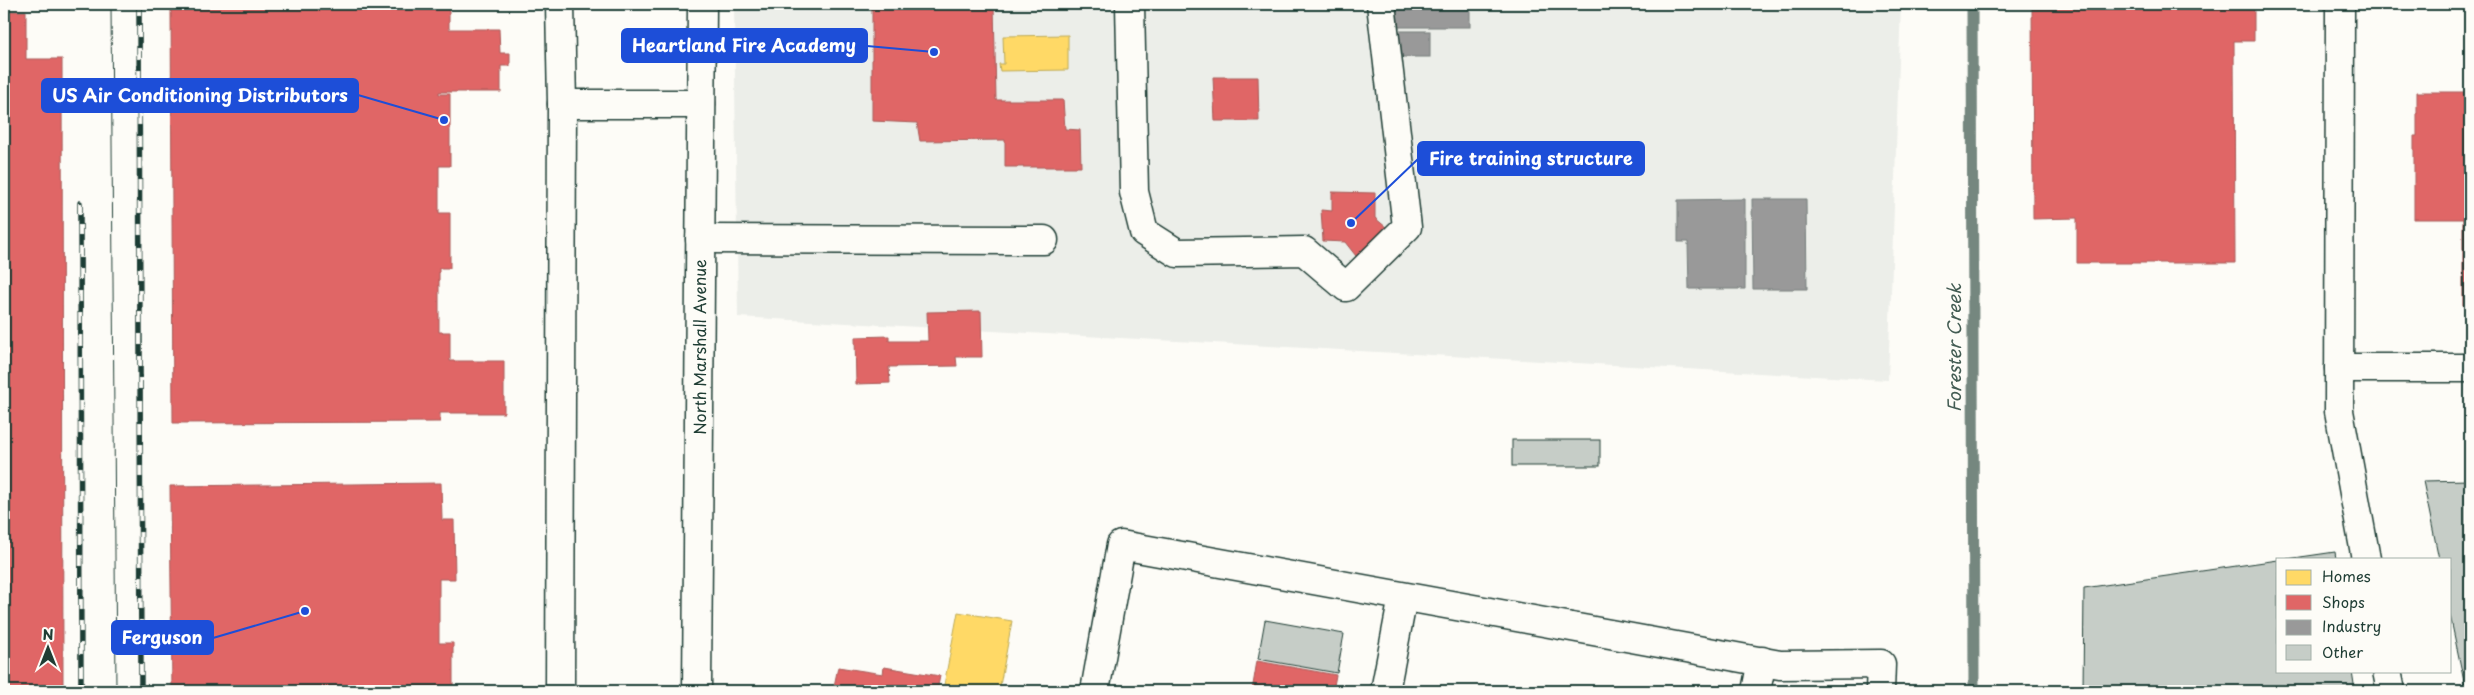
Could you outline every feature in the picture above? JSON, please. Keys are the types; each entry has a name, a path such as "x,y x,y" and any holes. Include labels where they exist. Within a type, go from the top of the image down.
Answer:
{"main road":[{"path":"560,4 562,104 560,691"},
{"name":"North Marshall Avenue","path":"697,691 702,4"},
{"path":"1130,4 1134,192 1144,232 1177,253 1304,250 1346,288 1407,226 1381,4"},
{"path":"2340,4 2339,411 2366,558"},
{"path":"562,104 702,104"},
{"path":"700,240 1044,240"},
{"path":"2339,368 2470,368"},
{"path":"1095,691 1121,546 1780,665 1881,664 1880,691"},
{"path":"1385,691 1403,597"},
{"path":"1756,691 1762,662"},
{"path":"2387,672 2391,691"}],"shaded area":[{"path":"734,4 1901,4 1888,380 738,317"}],"building: Homes":[{"path":"1068,35 1068,70 1000,71 999,64 1004,64 1003,36"},
{"path":"958,612 1012,621 999,691 976,691 944,685"}],"building: Shops":[{"path":"171,4 449,4 449,29 499,29 500,53 510,53 510,66 501,66 501,92 439,92 439,94 450,94 450,166 439,166 439,213 450,213 450,268 439,268 439,332 450,332 450,361 504,361 504,413 440,413 440,422 173,423"},
{"path":"872,4 994,4 996,100 1063,100 1065,129 1080,130 1081,167 1005,167 1005,140 920,141 917,123 872,121"},
{"path":"2032,4 2254,4 2254,41 2234,41 2235,263 2077,263 2077,218 2033,219"},
{"path":"4,11 26,11 26,59 62,59 63,691 4,691"},
{"path":"1213,77 1258,77 1259,121 1215,121"},
{"path":"2417,92 2470,92 2470,305 2463,305 2463,219 2414,219 2414,136 2417,136"},
{"path":"1332,192 1375,193 1375,218 1387,228 1356,256 1345,242 1323,241 1321,210 1332,211"},
{"path":"981,311 982,357 956,357 957,366 889,367 890,383 856,384 855,337 889,336 889,341 928,341 927,312"},
{"path":"441,483 442,520 454,520 455,579 439,579 439,643 453,643 453,691 172,691 170,486"},
{"path":"1257,661 1336,675 1333,691 1252,691"},
{"path":"838,667 883,674 884,667 940,676 938,686 945,687 944,691 833,691"},
{"path":"947,687 968,691 946,691"}],"building: Industry":[{"path":"1387,4 1470,4 1470,27 1387,27"},
{"path":"1386,31 1430,31 1430,57 1386,57"},
{"path":"1745,199 1745,289 1689,289 1688,242 1678,242 1678,200"},
{"path":"1752,199 1806,199 1807,289 1753,289"}],"building: Other":[{"path":"1512,440 1600,440 1600,466 1512,466"},
{"path":"2470,480 2470,691 2466,691 2452,624 2452,558 2439,558 2423,481"},
{"path":"2335,552 2336,558 2294,558"},
{"path":"2276,560 2276,672 2352,672 2355,691 2083,691 2084,588"},
{"path":"1265,620 1344,634 1337,673 1258,659"}],"waterway":[{"name":"Forester Creek","path":"1972,4 1974,691"}],"tram line":[{"path":"111,4 116,691"}],"railway":[{"path":"139,4 141,691"},
{"path":"80,203 81,691"}],"place":[{"name":"Heartland Fire Academy","path":"934,52"},
{"name":"US Air Conditioning Distributors","path":"444,120"},
{"name":"Fire training structure","path":"1351,223"},
{"name":"Ferguson","path":"305,611"}]}
